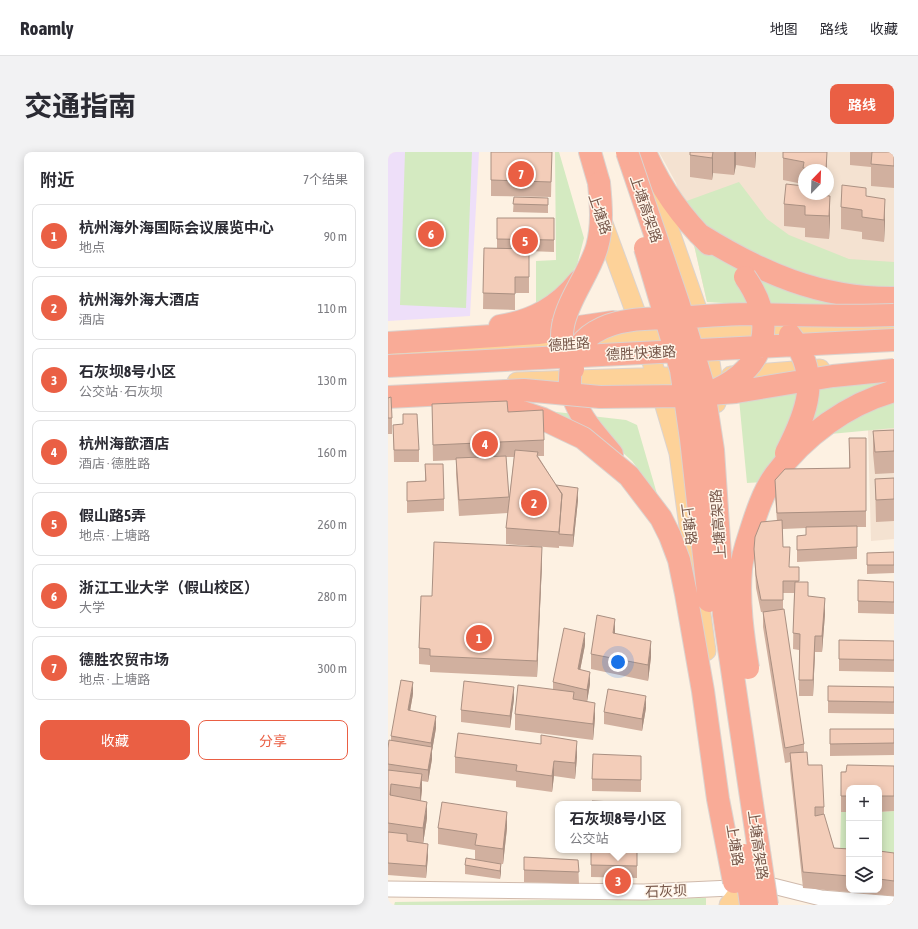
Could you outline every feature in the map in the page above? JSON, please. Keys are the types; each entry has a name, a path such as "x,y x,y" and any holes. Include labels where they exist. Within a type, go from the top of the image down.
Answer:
{"highway":[{"path":"590,152 599,183 602,211 597,247 569,304 562,327 564,350 566,358 579,377 590,383 628,396"},
{"name":"上塘高架路","path":"611,152 644,244 681,370 691,439 711,621 738,901"},
{"name":"上塘高架路","path":"627,152 678,302 703,385 713,450 724,615 774,900"},
{"path":"388,397 524,390 600,397 656,397 730,384 747,369 759,350 764,323 759,302 745,277 699,234 673,204 654,173 644,152"},
{"path":"699,234 733,255 796,283 836,293 872,298 894,298"},
{"path":"388,336 514,324 539,314 559,302 585,274"},
{"path":"754,314 775,323 790,336 801,350 810,383 807,405 798,430 762,501 745,549 741,568 742,632 774,900"},
{"path":"388,343 538,333 630,320 754,314 830,317 894,315"},
{"path":"630,320 602,328 586,338 573,359 569,374 574,403 583,420 661,518 670,536 678,560 686,594 703,690 718,799 738,901"},
{"name":"德胜快速路","path":"388,366 894,340"},
{"name":"德胜快速路","path":"388,379 894,354"},
{"path":"712,386 760,389 833,376 894,370"},
{"path":"775,476 805,441 831,421 859,404 894,391"},
{"path":"388,408 473,405 522,412 543,419 583,438 629,476"}],"main road":[{"name":"上塘路","path":"580,152 598,209 645,338 680,453 738,901"},
{"path":"644,152 706,335 748,740 774,900"},
{"name":"德胜路","path":"388,355 645,338 894,328"},
{"path":"388,388 657,377 712,386 894,364"},
{"path":"701,735 710,687"}],"street":[{"name":"石灰坝","path":"392,889 644,892 738,901 821,898 894,904"}],"shaded area":[{"path":"388,152 479,152 470,316 388,321"},
{"path":"659,152 894,152 894,303 707,302 694,245 676,183"},
{"path":"894,428 894,539 871,541 868,430"}],"green space":[{"path":"405,152 472,152 466,308 400,305"},
{"path":"555,152 559,152 584,238 577,265 562,288 550,300 536,302 536,261 556,260"},
{"path":"739,182 767,219 789,235 849,259 894,262 894,303 805,308 707,302 694,245 681,203"},
{"path":"894,378 894,428 788,438 763,482 747,483 739,399"},
{"path":"548,411 626,420 637,425 657,494 632,461 610,441"},
{"path":"894,811 894,860 882,859 882,812"},
{"path":"841,812 846,812 846,856 840,856"},
{"path":"706,898 706,905 394,905 395,902"}],"building":[{"path":"491,152 552,152 551,182 491,180"},
{"path":"690,152 713,152 712,158 690,155"},
{"path":"783,152 827,152 826,164 804,164 804,162 783,158"},
{"path":"872,152 894,152 894,166 871,164"},
{"path":"786,184 798,185 798,200 830,200 829,216 805,215 805,206 784,204"},
{"path":"842,185 866,188 866,196 885,199 884,220 862,217 862,210 841,207"},
{"path":"514,197 548,198 548,205 513,204"},
{"path":"497,218 554,218 554,240 497,239"},
{"path":"484,248 529,249 529,277 515,277 515,294 483,293"},
{"path":"391,397 392,418 388,418 388,398"},
{"path":"507,401 508,412 543,410 544,440 433,445 432,404"},
{"path":"403,414 417,414 419,450 394,450 393,425 403,424"},
{"path":"894,430 894,451 875,452 873,431"},
{"path":"849,438 866,438 866,511 777,513 775,480 785,469 850,468"},
{"path":"515,450 538,452 537,456 562,494 559,532 506,528"},
{"path":"506,456 509,497 459,500 456,458"},
{"path":"425,464 443,464 444,499 407,501 407,482 426,481"},
{"path":"894,478 894,499 876,500 875,479"},
{"path":"556,485 578,488 573,535 559,534 562,494"},
{"path":"782,520 783,547 790,547 789,567 799,567 799,581 783,581 783,600 761,600 756,575 754,549 755,537 761,522"},
{"path":"857,526 857,547 797,550 797,536 806,535 806,527"},
{"path":"434,542 542,547 537,661 430,656 430,649 419,648 421,596 432,596"},
{"path":"894,552 894,565 867,565 867,553"},
{"path":"858,580 894,582 894,602 858,601"},
{"path":"795,582 808,582 808,596 825,598 822,636 815,636 813,680 799,680 800,634 793,633"},
{"path":"784,609 804,744 785,748 763,612"},
{"path":"597,615 615,619 613,633 651,641 648,665 591,654"},
{"path":"564,628 585,633 578,669 590,672 587,690 553,682"},
{"path":"839,640 894,641 894,660 839,659"},
{"path":"401,680 413,682 408,710 436,716 431,743 391,736"},
{"path":"464,681 514,687 510,716 461,710"},
{"path":"518,685 574,692 573,699 595,703 593,724 515,714"},
{"path":"828,686 894,687 894,702 828,701"},
{"path":"608,689 646,696 642,719 604,712"},
{"path":"830,729 894,729 894,743 830,744"},
{"path":"458,733 541,744 541,735 577,741 575,763 554,761 552,776 516,771 517,765 455,757"},
{"path":"389,740 432,747 428,770 388,764"},
{"path":"807,752 808,765 822,765 824,807 815,807 815,816 824,814 834,848 846,849 846,876 803,872 790,753"},
{"path":"593,754 641,756 641,780 592,779"},
{"path":"847,765 894,766 894,796 882,796 882,785 846,785 846,796 841,796 841,772 846,772"},
{"path":"388,770 422,774 420,788 391,784 390,795 427,802 423,828 388,823"},
{"path":"442,802 507,812 503,849 475,845 477,834 438,828"},
{"path":"388,832 407,834 407,841 428,844 426,866 388,863"},
{"path":"882,851 894,853 894,881 882,879"},
{"path":"591,853 637,853 637,866 591,865"},
{"path":"524,857 578,860 579,872 524,870"},
{"path":"466,858 501,864 500,871 465,865"}],"place":[{"name":"德胜农贸市场","path":"521,174"},
{"name":"浙江工业大学（假山校区）","path":"431,234"},
{"name":"假山路5弄","path":"525,241"},
{"name":"杭州海歆酒店","path":"485,444"},
{"name":"杭州海外海大酒店","path":"534,503"},
{"name":"杭州海外海国际会议展览中心","path":"479,638"},
{"name":"石灰坝8号小区","path":"618,881"}]}
